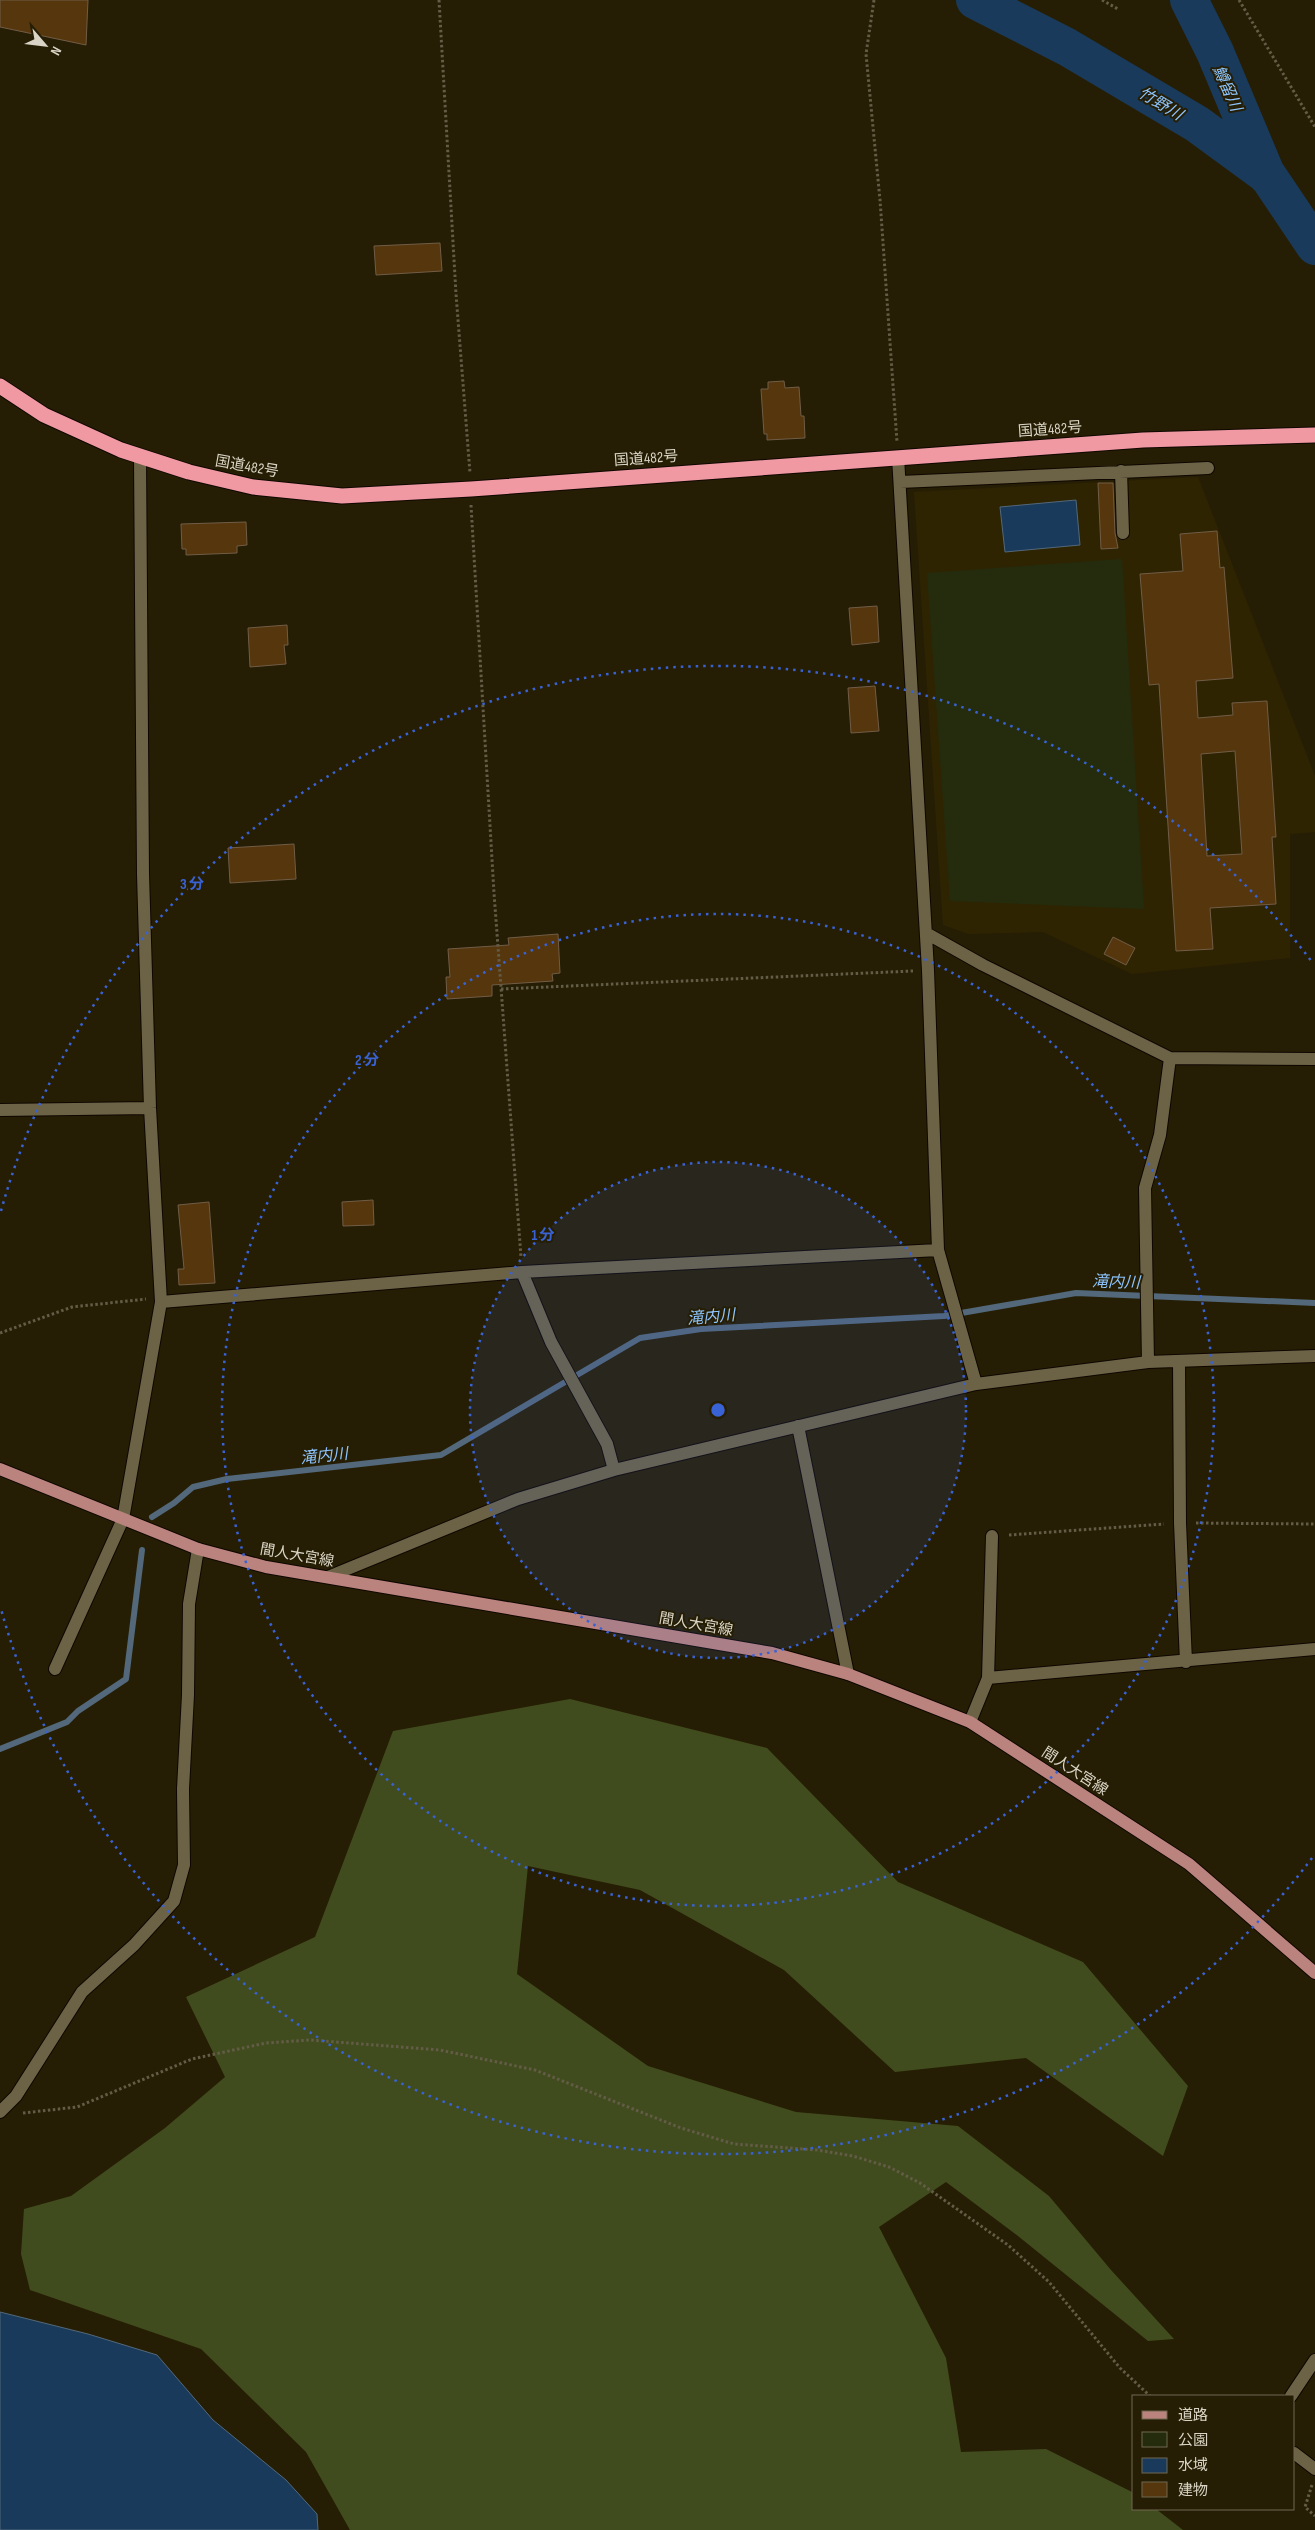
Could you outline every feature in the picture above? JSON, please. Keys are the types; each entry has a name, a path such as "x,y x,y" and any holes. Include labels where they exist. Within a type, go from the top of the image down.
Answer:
{"highway":[{"name":"国道482号","path":"0,386 44,415 140,456 188,472 253,487 342,496 471,489 1143,440 1315,435"}],"main road":[{"name":"間人大宮線","path":"0,1469 198,1549 266,1568 772,1653 848,1674 970,1722 1189,1864 1315,1973"}],"street":[{"path":"55,1669 123,1519 161,1300 150,1108 143,874 140,456"},
{"path":"898,457 928,970 938,1250 976,1384"},
{"path":"900,482 1208,468"},
{"path":"1121,471 1124,533"},
{"path":"926,933 983,965 1170,1058 1315,1059"},
{"path":"1148,1362 1146,1188 1160,1134 1170,1058"},
{"path":"0,1110 150,1108"},
{"path":"161,1300 522,1272 938,1250"},
{"path":"522,1272 551,1342 607,1444 614,1470"},
{"path":"328,1577 518,1499 614,1470 976,1384 1148,1362 1315,1356"},
{"path":"1179,1361 1180,1523 1186,1662"},
{"path":"798,1426 848,1674"},
{"path":"970,1722 988,1678 992,1536"},
{"path":"0,2112 16,2096 82,1992 134,1946 174,1901 184,1865 183,1789 188,1695 189,1604 198,1549"},
{"path":"988,1678 1186,1662 1315,1649"},
{"path":"1292,2395 1315,2360"},
{"path":"1295,2454 1315,2469"}],"path":[{"path":"440,0 456,294 471,489 501,989 522,1272"},
{"path":"874,0 866,54 880,200 898,457"},
{"path":"1102,0 1118,9"},
{"path":"1239,0 1315,127"},
{"path":"501,989 928,970"},
{"path":"0,1333 72,1307 161,1300"},
{"path":"992,1536 1180,1523 1315,1524"},
{"path":"19,2114 77,2107 192,2059 275,2043 310,2040 440,2050 535,2070 681,2128 734,2144 817,2150 853,2156 897,2171 920,2183 1008,2245 1049,2282 1120,2368 1149,2395"},
{"path":"1312,2483 1305,2507 1315,2516"}],"shaded area":[{"path":"1198,477 1315,776 1315,832 1290,834 1290,958 1132,974 1043,932 969,934 943,925 914,492"}],"green space":[{"path":"1122,559 1144,909 950,901 927,573"},
{"path":"570,1699 767,1748 898,1882 1083,1962 1188,2086 1163,2156 1026,2058 895,2072 784,1970 640,1890 528,1866 517,1974 648,2066 796,2112 958,2126 1049,2196 1111,2270 1174,2339 1148,2341 1018,2236 946,2182 879,2227 946,2358 961,2452 1046,2449 1132,2492 1132,2510 1157,2510 1183,2530 350,2530 306,2452 201,2349 30,2290 21,2254 24,2209 71,2196 165,2128 225,2077 186,1997 315,1937 393,1731"}],"water":[{"path":"1076,500 1080,545 1005,552 1000,507"},
{"path":"0,2312 88,2334 157,2355 213,2420 286,2480 317,2514 318,2530 0,2530"}],"building":[{"path":"0,0 88,0 86,45 0,27"},
{"path":"440,243 442,271 376,275 374,246"},
{"path":"784,381 785,388 799,387 801,416 804,416 805,438 767,440 767,434 764,434 761,389 768,389 768,382"},
{"path":"1098,483 1113,483 1115,533 1118,548 1101,549"},
{"path":"246,522 247,545 237,546 237,553 186,555 186,549 182,549 181,524"},
{"path":"1217,531 1220,568 1224,567 1233,678 1196,681 1198,718 1233,715 1232,703 1267,701 1276,837 1272,837 1276,904 1210,908 1213,949 1176,951 1159,684 1149,685 1140,574 1183,571 1180,534","holes":["1235,751 1242,854 1207,856 1201,754"]},
{"path":"877,606 879,642 852,645 849,608"},
{"path":"287,625 288,645 284,645 286,664 250,667 248,628"},
{"path":"875,686 879,731 851,733 848,688"},
{"path":"294,844 296,879 230,883 228,848"},
{"path":"558,934 560,973 552,974 553,981 492,985 492,996 447,999 446,977 450,977 448,949 509,945 508,938"},
{"path":"1113,937 1135,948 1126,965 1104,954"},
{"path":"373,1200 374,1225 343,1226 342,1202"},
{"path":"209,1202 215,1283 179,1285 178,1269 184,1269 178,1205"}],"waterway":[{"name":"竹野川","path":"975,0 1067,47 1197,124 1268,176 1315,246"},
{"name":"鱒留川","path":"1189,0 1215,52 1267,176"},
{"name":"滝内川","path":"152,1517 174,1503 193,1487 227,1479 441,1455 640,1338 701,1329 944,1316 1076,1293 1315,1303"},
{"name":"滝内川","path":"0,1749 67,1722 78,1711 126,1679 142,1550"}]}
